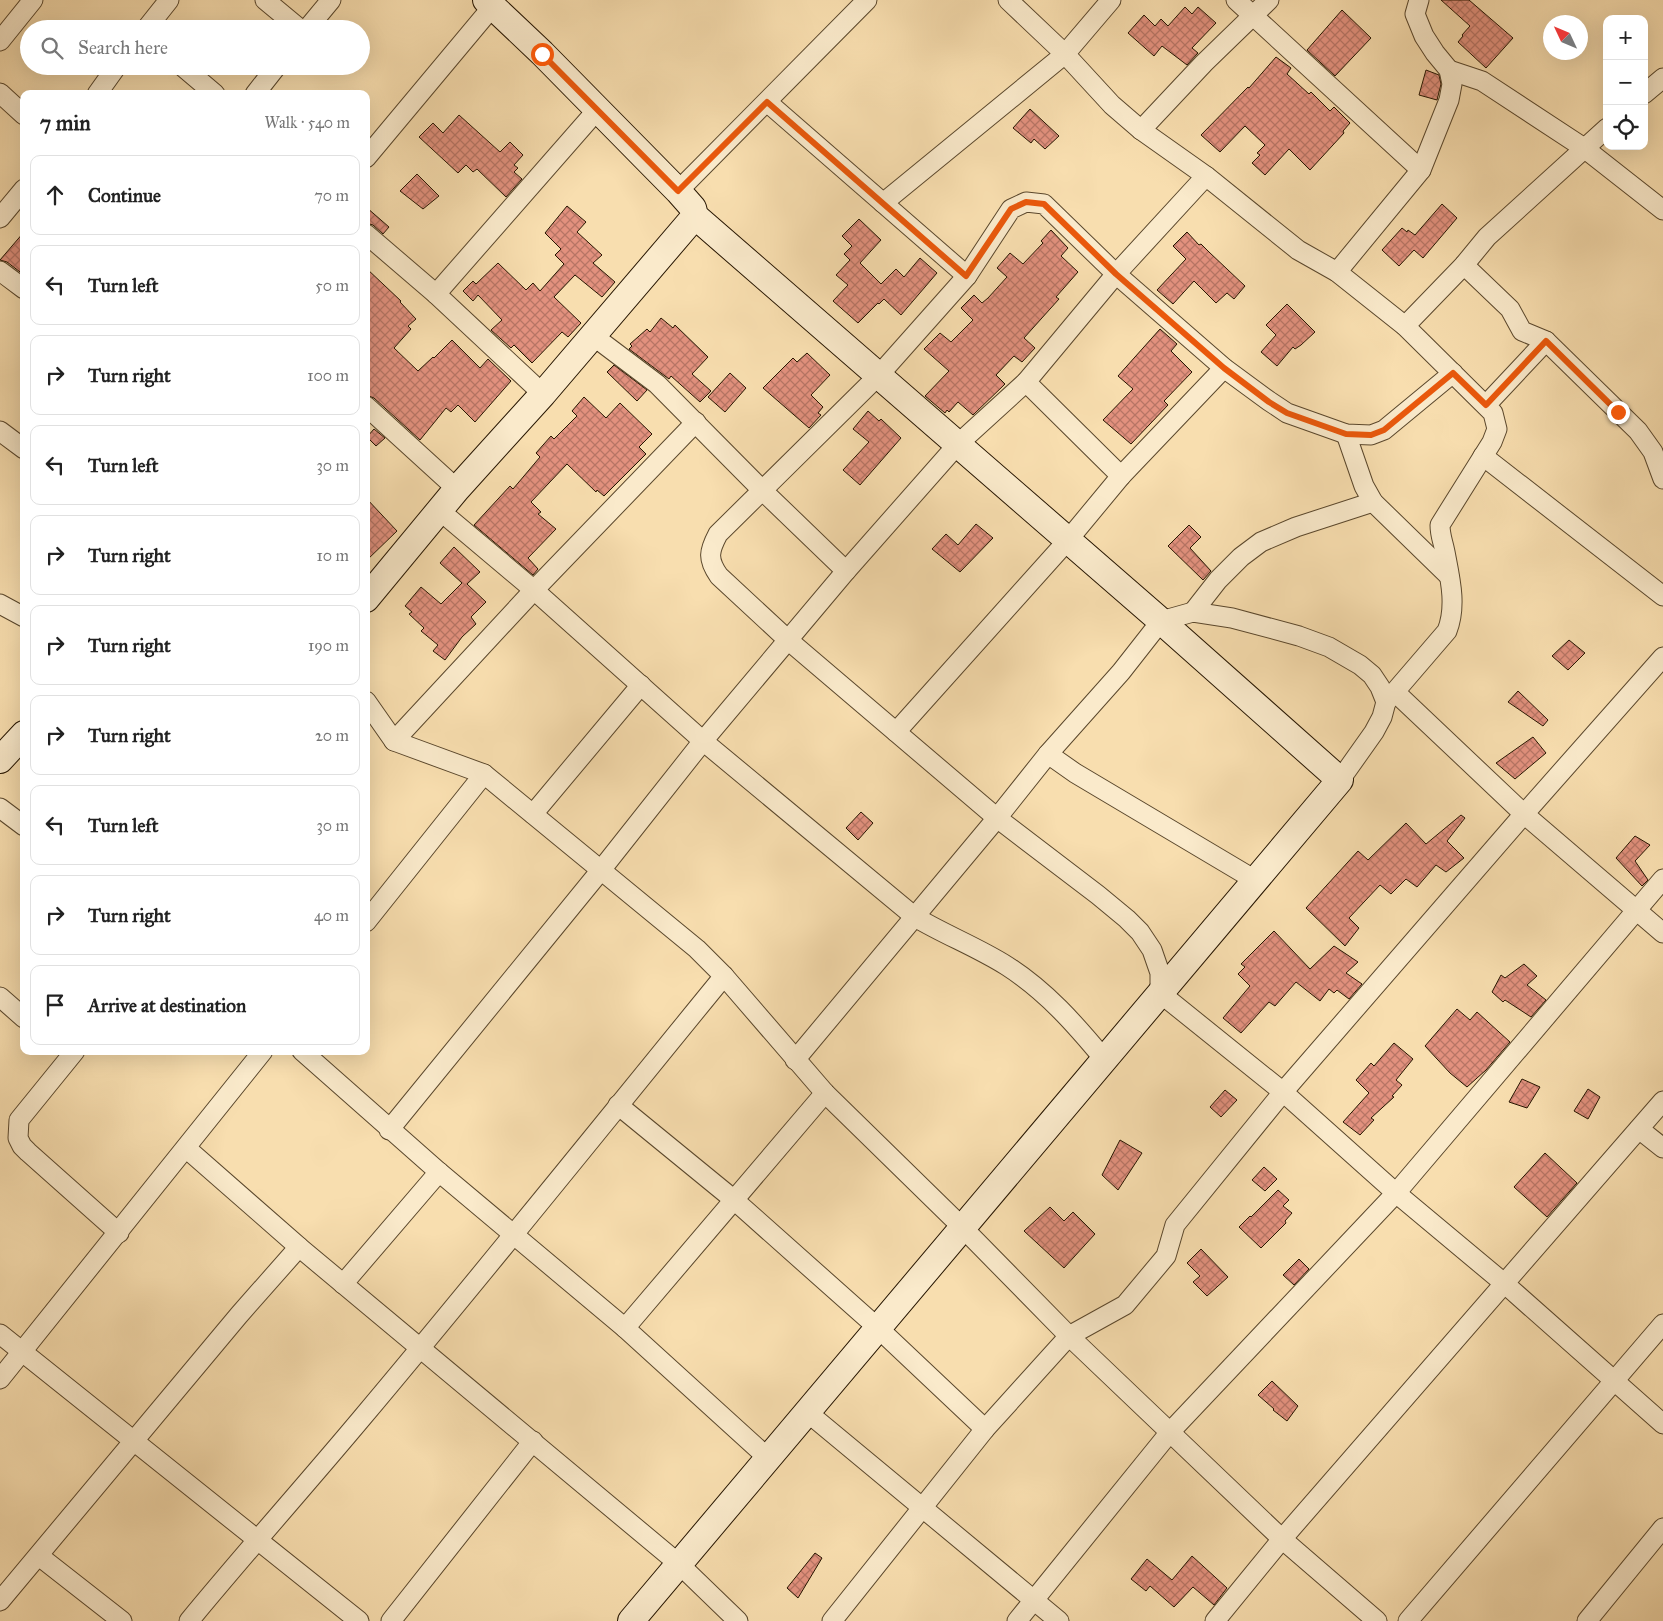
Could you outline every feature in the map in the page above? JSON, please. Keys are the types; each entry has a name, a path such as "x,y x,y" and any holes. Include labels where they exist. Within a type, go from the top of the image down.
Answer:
{"street":[{"path":"0,40 33,0"},
{"path":"153,20 169,0"},
{"path":"264,0 289,20"},
{"path":"314,20 331,0"},
{"path":"678,191 867,0"},
{"path":"631,1621 1340,780 1374,732 1390,697 1447,631 1452,619 1453,604 1440,537 1440,525 1483,456 1497,429 1493,413 1486,405 1405,326 1337,272 1298,250 1206,176 1140,130 1112,105 1065,54 1008,0"},
{"path":"883,203 1065,54 1111,0"},
{"path":"1236,0 1421,170"},
{"path":"1140,130 1204,63 1270,0"},
{"path":"1337,272 1421,170 1449,100 1452,84 1449,70 1424,36 1415,14 1419,0"},
{"path":"370,153 489,3 598,109 678,191 693,208 695,216 1161,621 1340,780"},
{"path":"1449,70 1482,81 1584,148 1663,210"},
{"path":"100,90 111,75"},
{"path":"193,75 210,90"},
{"path":"258,90 270,75"},
{"path":"1648,91 1663,78"},
{"path":"0,93 20,111"},
{"path":"767,102 966,276"},
{"path":"436,294 598,109"},
{"path":"1405,326 1464,265 1486,237 1603,131"},
{"path":"389,1130 601,870 703,741 846,571 958,444 1026,382 1116,274 1206,176"},
{"path":"0,218 20,195"},
{"path":"1160,993 1160,973 1152,950 1140,932 1098,895 997,818 788,640 719,576 712,566 710,554 712,545 718,534 879,375 966,276 1011,209 1026,202 1044,204 1116,274 1224,368 1269,402 1287,413 1346,434 1371,435 1384,430 1453,373"},
{"path":"370,591 457,489 543,394 695,216"},
{"path":"370,237 436,294 543,394"},
{"path":"1464,265 1510,309 1522,331 1546,341 1638,432 1653,452 1663,479"},
{"path":"0,270 20,286"},
{"path":"592,335 657,384 762,490 846,571"},
{"path":"1486,405 1546,341"},
{"path":"896,732 1068,540 1121,476 1224,368"},
{"path":"1026,382 1121,476"},
{"path":"370,410 457,489"},
{"path":"394,741 534,590 696,422"},
{"path":"0,431 20,446"},
{"path":"1346,434 1364,486 1373,502 1448,576"},
{"path":"1483,456 1663,596"},
{"path":"1193,612 1218,580 1240,558 1260,542 1373,502"},
{"path":"439,510 534,590 703,741 915,917 936,930 985,953 1026,980 1053,1002 1072,1020 1104,1059"},
{"path":"0,604 20,615"},
{"path":"795,1060 1048,754 1121,672 1161,621 1193,612 1232,618 1299,636 1329,647 1360,665 1372,675 1380,688 1390,697 1663,933"},
{"path":"832,1621 985,1429 1069,1336 1124,1305 1166,1256 1175,1225 1283,1092 1524,814 1663,658"},
{"path":"533,814 641,685"},
{"path":"370,707 394,741 484,774 697,948 724,976 825,1093 962,1227 1069,1336 1282,1539 1377,1621"},
{"path":"0,760 20,738"},
{"path":"1048,754 1074,773 1255,880"},
{"path":"370,917 484,774"},
{"path":"0,808 20,823"},
{"path":"1017,1621 1170,1432 1396,1193 1663,879"},
{"path":"189,1621 420,1348 724,976"},
{"path":"1160,993 1283,1092 1396,1193 1505,1284 1663,1424"},
{"path":"0,997 20,1014"},
{"path":"68,1055 19,1120 18,1138 28,1152 119,1233"},
{"path":"0,1379 261,1055"},
{"path":"306,1055 389,1130 625,1328 768,1458"},
{"path":"625,1328 825,1093"},
{"path":"1215,1621 1282,1539 1663,1101"},
{"path":"618,1105 733,1199 878,1328 985,1429"},
{"path":"1639,1129 1663,1148"},
{"path":"186,1148 299,1247 534,1441 679,1564 738,1621"},
{"path":"343,1284 439,1172"},
{"path":"0,1601 238,1316 299,1247"},
{"path":"1408,1621 1663,1324"},
{"path":"0,1334 359,1621"},
{"path":"807,1412 1059,1621"},
{"path":"391,1621 534,1441"},
{"path":"1587,1621 1663,1528"},
{"path":"39,1556 122,1621"}],"building":[{"path":"1441,0 1469,0 1513,38 1486,68 1458,42 1470,26"},
{"path":"1185,7 1192,14 1198,7 1216,23 1192,48 1198,53 1187,65 1162,46 1154,56 1128,33 1144,15 1155,26 1161,19 1168,26"},
{"path":"1342,10 1371,38 1335,76 1307,50"},
{"path":"1276,57 1291,68 1287,74 1309,94 1311,92 1330,111 1334,107 1350,123 1343,131 1344,133 1310,170 1289,149 1265,175 1252,163 1260,155 1257,153 1265,145 1245,126 1220,152 1201,135 1249,88"},
{"path":"1426,70 1439,75 1441,84 1437,100 1419,95"},
{"path":"1030,109 1059,136 1045,149 1034,139 1031,143 1013,128"},
{"path":"459,115 500,152 510,142 523,155 514,165 518,168 514,172 522,179 506,197 477,169 473,172 466,165 458,173 419,137 433,123 443,133"},
{"path":"417,174 439,196 423,209 400,191"},
{"path":"1442,204 1457,218 1423,258 1414,250 1399,266 1382,250 1402,228 1415,235"},
{"path":"567,206 586,222 577,232 602,255 593,263 615,282 602,297 575,275 554,297 581,323 568,337 562,332 532,363 514,345 511,348 491,330 502,320 478,295 473,301 463,291 473,281 476,284 498,263 526,290 533,283 540,291 564,264 555,255 561,249 545,233"},
{"path":"370,210 389,227 383,234 370,224"},
{"path":"859,219 881,240 860,263 881,284 896,269 904,277 920,258 937,273 901,315 884,299 858,323 833,301 848,285 836,275 850,260 844,254 852,246 842,236"},
{"path":"1051,230 1068,248 1061,256 1078,272 1056,297 1059,299 1024,338 1035,348 1022,362 1014,356 996,375 1005,384 973,415 958,402 949,412 947,410 945,413 925,396 949,371 924,349 940,333 951,342 973,320 961,308 974,295 982,303 1007,277 997,268 1010,253 1023,264 1043,243 1041,241"},
{"path":"1187,232 1245,286 1234,299 1227,293 1216,303 1194,281 1173,304 1157,290 1186,259 1173,246"},
{"path":"20,237 20,272 7,262 0,260"},
{"path":"370,272 401,301 416,319 408,326 411,329 394,348 418,371 452,340 480,368 488,359 511,381 475,422 458,405 451,412 446,408 420,440 370,396"},
{"path":"1287,304 1315,332 1301,345 1295,349 1293,347 1277,366 1261,352 1276,335 1266,325"},
{"path":"661,318 673,328 675,325 708,357 692,374 711,391 700,402 671,376 669,379 629,349 632,346 630,344 647,329 650,332"},
{"path":"1160,329 1177,344 1171,351 1192,372 1164,401 1168,405 1131,444 1103,420 1133,389 1118,376"},
{"path":"807,353 830,375 811,395 823,407 818,413 821,415 809,428 763,388 793,358 797,362"},
{"path":"614,365 647,390 637,401 607,372"},
{"path":"730,373 746,388 725,412 708,397"},
{"path":"584,397 606,418 620,403 652,434 639,447 646,454 604,496 597,490 596,492 567,464 531,502 541,512 538,514 556,529 528,558 538,569 533,575 474,525 510,486 513,489 540,457 536,453 551,436 554,439 577,416 572,411"},
{"path":"868,411 879,421 881,419 901,438 860,485 843,470 869,442 853,429"},
{"path":"374,429 385,438 376,446 370,440 370,434"},
{"path":"370,502 397,531 370,557"},
{"path":"976,524 993,538 960,572 932,549 946,534 958,545"},
{"path":"1189,525 1201,537 1190,548 1211,571 1203,580 1168,546"},
{"path":"454,547 480,572 467,584 486,602 471,617 476,624 462,637 445,660 433,651 438,645 421,631 424,628 409,614 412,612 405,606 421,587 441,604 462,583 440,563"},
{"path":"1569,640 1585,653 1568,670 1552,656"},
{"path":"1518,691 1548,720 1543,726 1508,702"},
{"path":"1533,737 1546,753 1515,779 1496,763"},
{"path":"861,812 873,823 858,840 846,828"},
{"path":"1461,815 1465,818 1447,841 1464,858 1446,872 1436,865 1417,887 1406,879 1391,894 1380,885 1349,918 1359,928 1345,946 1306,908 1358,851 1368,860 1406,823 1426,844"},
{"path":"1635,836 1650,845 1635,861 1648,880 1642,886 1616,858"},
{"path":"1274,931 1310,969 1334,946 1358,962 1346,973 1362,984 1349,999 1337,990 1334,993 1329,989 1320,1001 1296,982 1275,1006 1269,1002 1241,1033 1223,1018 1250,986 1238,974 1245,967 1241,964"},
{"path":"1524,964 1537,976 1527,985 1546,1000 1531,1017 1505,1000 1503,1002 1492,992 1501,975 1505,978"},
{"path":"1457,1009 1470,1020 1477,1012 1510,1042 1486,1070 1467,1087 1450,1073 1425,1046"},
{"path":"1394,1043 1413,1059 1396,1080 1402,1085 1392,1096 1394,1097 1371,1118 1374,1120 1360,1135 1343,1122 1369,1093 1356,1080 1371,1063 1374,1066"},
{"path":"1522,1079 1540,1087 1527,1108 1509,1102"},
{"path":"1588,1089 1600,1097 1588,1119 1574,1111"},
{"path":"1225,1090 1237,1100 1221,1117 1210,1107"},
{"path":"1120,1140 1142,1153 1118,1190 1102,1175"},
{"path":"1545,1153 1577,1183 1547,1217 1514,1187"},
{"path":"1264,1167 1277,1179 1265,1191 1252,1180"},
{"path":"1278,1190 1289,1200 1283,1206 1292,1213 1285,1221 1286,1223 1261,1248 1239,1227"},
{"path":"1050,1207 1064,1221 1073,1212 1095,1234 1064,1268 1024,1231"},
{"path":"1201,1249 1228,1277 1207,1296 1193,1282 1200,1276 1187,1263"},
{"path":"1299,1259 1309,1269 1294,1285 1283,1275"},
{"path":"1272,1381 1298,1406 1287,1421 1258,1395"},
{"path":"815,1553 822,1558 798,1598 787,1588"},
{"path":"1192,1556 1227,1588 1214,1605 1193,1587 1174,1607 1150,1586 1146,1591 1131,1579 1147,1559 1172,1580"}],"route":[{"path":"542,54 678,191 767,102 966,276 1011,209 1026,202 1044,204 1116,274 1224,368 1269,402 1287,413 1346,434 1371,435 1384,430 1453,373 1486,405 1546,341 1618,412"}]}
